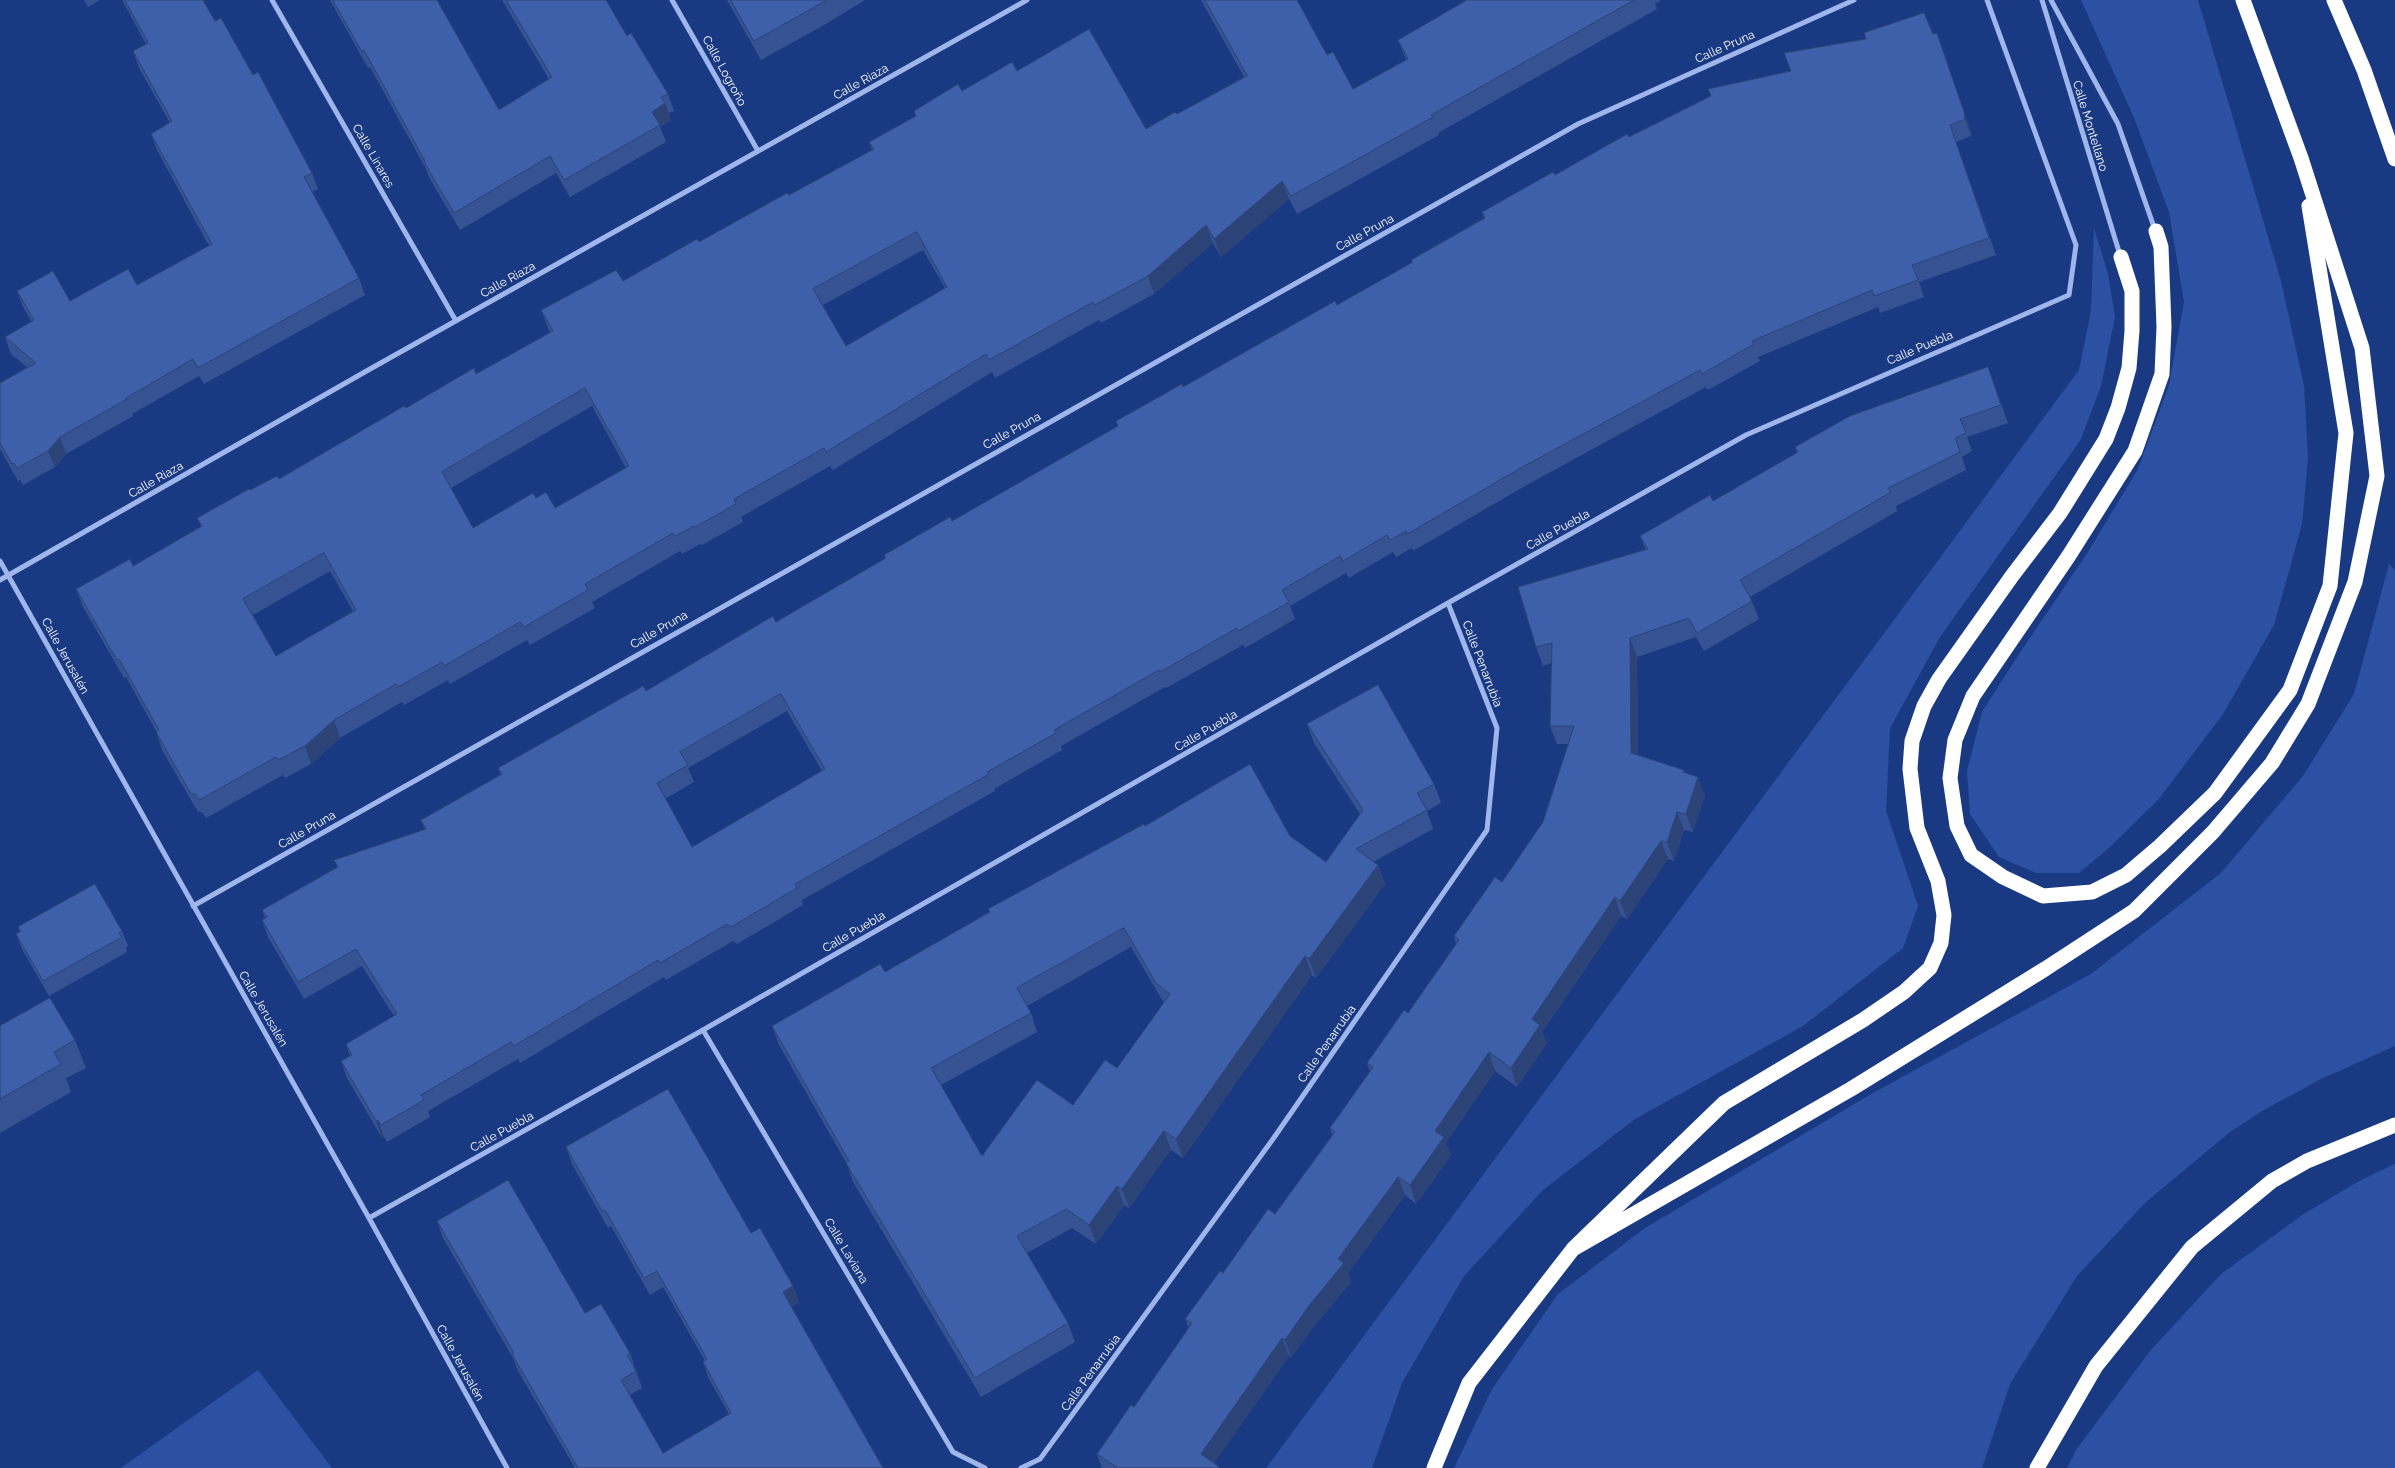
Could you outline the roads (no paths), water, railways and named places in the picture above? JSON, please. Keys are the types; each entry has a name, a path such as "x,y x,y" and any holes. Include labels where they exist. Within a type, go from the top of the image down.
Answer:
{"highway":[{"path":"1573,1249 1859,1084 2045,969 2134,910 2213,832 2272,763 2308,704 2355,582 2377,476 2362,348 2301,158 2243,0"},
{"path":"2334,0 2364,70 2395,159"},
{"path":"2156,231 2161,247 2164,327 2162,374 2136,451 2068,557 1974,696 1955,740 1950,778 1957,826 1971,854 2003,877 2043,896 2092,892 2126,875 2215,793 2290,690 2330,586 2346,433 2301,158"},
{"path":"1434,1468 1470,1383 1573,1249 1724,1102 1863,1020 1904,992 1930,968 1941,943 1944,915 1938,881 1917,828 1910,769 1912,741 1924,706 1939,678 2012,576 2060,514 2106,439 2118,408 2129,368 2132,331 2132,291 2121,257"},
{"path":"2037,1468 2096,1366 2192,1247 2272,1181 2307,1161 2395,1125"}],"street":[{"name":"Calle Linares","path":"272,0 456,321"},
{"name":"Calle Logroño","path":"672,0 758,151"},
{"name":"Calle Riaza","path":"0,580 456,321 1028,0"},
{"name":"Calle Pruna","path":"192,906 1578,124 1854,0"},
{"name":"Calle Puebla","path":"370,1218 1746,435 2069,295 2076,245 1987,0"},
{"name":"Calle Montellano","path":"2042,0 2121,257"},
{"name":"Calle Montellano","path":"2051,0 2118,124 2156,231"},
{"name":"Calle Jerusalén","path":"0,561 192,906 370,1218 507,1468"},
{"name":"Calle Penarrubia","path":"1021,1468 1040,1459 1273,1140 1487,830 1496,728 1448,603"},
{"name":"Calle Laviana","path":"703,1030 952,1452 985,1468"}]}
